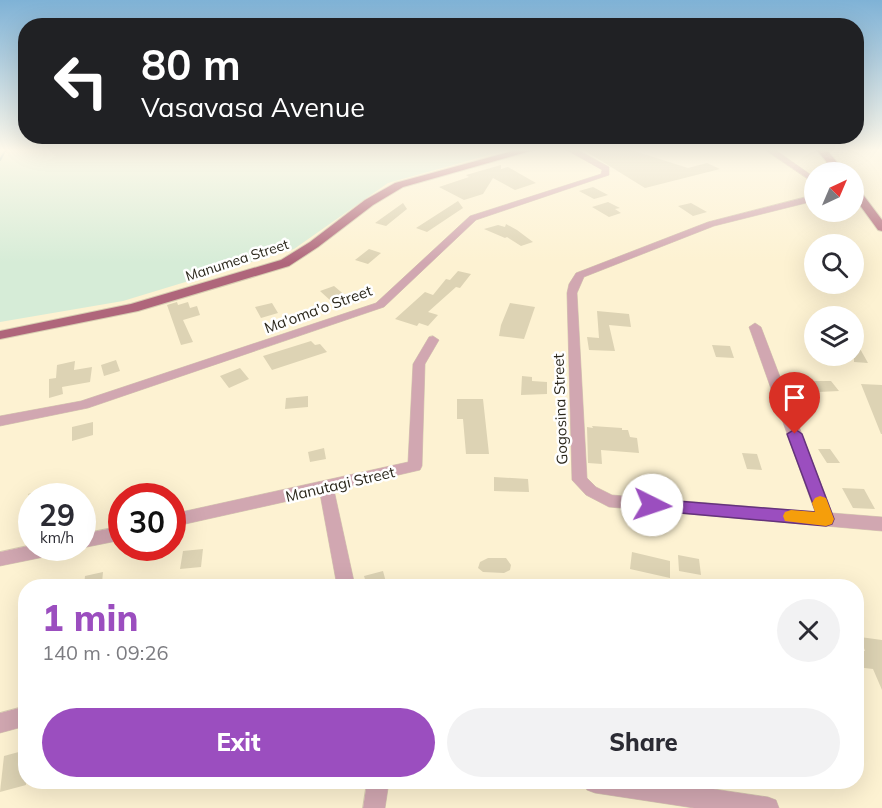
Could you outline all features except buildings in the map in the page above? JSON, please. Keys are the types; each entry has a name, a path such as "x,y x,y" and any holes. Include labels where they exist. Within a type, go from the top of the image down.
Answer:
{"main road":[{"name":"Manumea Street","path":"0,335 133,308 285,263 308,252 382,193 395,187"},
{"path":"864,208 882,228"}],"street":[{"name":"Ma'oma'o Street","path":"0,421 83,405 380,305 473,218 569,187"},
{"name":"Gogosina Street","path":"804,201 711,224 580,275 573,284 572,293 580,480 591,491 609,501 882,524"},
{"path":"754,327 826,519"},
{"name":"Manutagi Street","path":"186,518 415,466 419,364 433,340"},
{"path":"326,487 345,579"},
{"path":"0,560 18,556"},
{"path":"0,723 18,718"},
{"path":"374,808 377,789"},
{"path":"642,789 768,808"}],"green space":[{"path":"0,187 383,187 294,249 123,301 0,322"}],"slow traffic":[{"path":"791,516 826,519 820,503"}],"route":[{"path":"652,505 826,519 795,434"}]}
